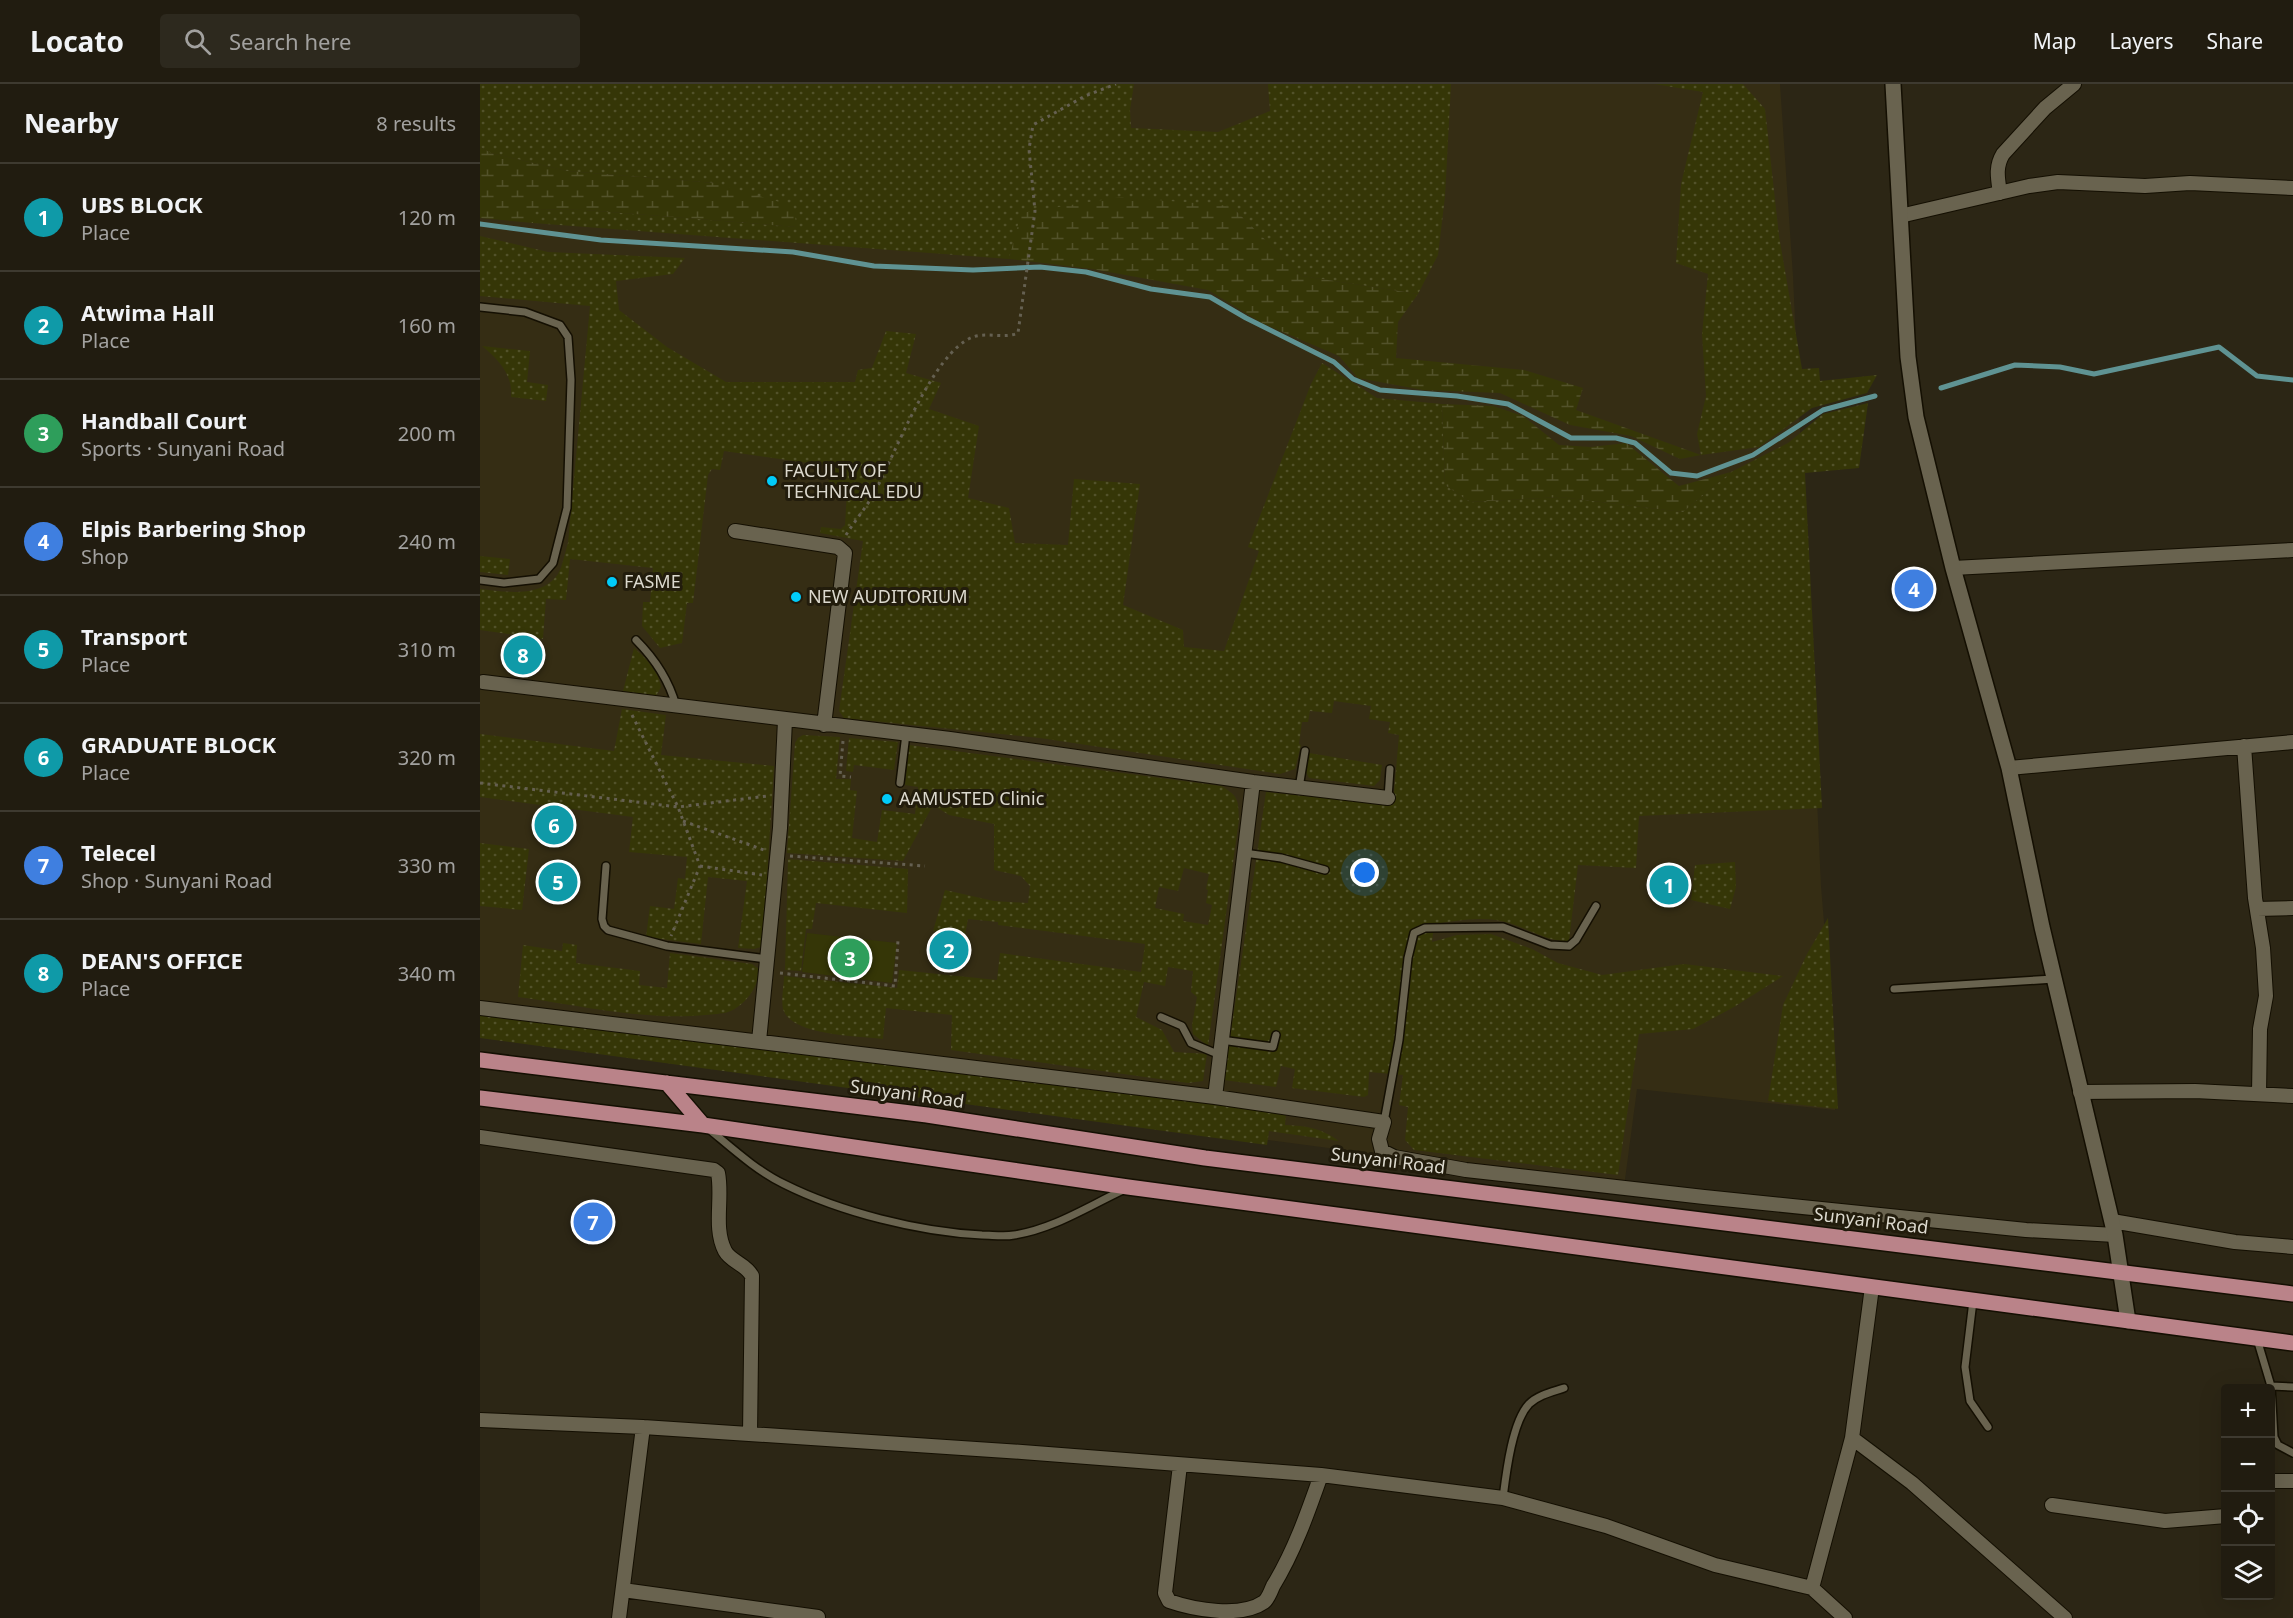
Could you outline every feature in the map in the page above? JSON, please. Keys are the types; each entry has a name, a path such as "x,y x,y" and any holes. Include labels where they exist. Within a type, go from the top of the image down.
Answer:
{"main road":[{"name":"Sunyani Road","path":"480,1060 927,1115 1205,1158 2293,1294"},
{"path":"668,1083 704,1125"},
{"path":"480,1098 704,1125 1128,1187 2293,1343"}],"street":[{"path":"1893,84 1908,357 1915,407 1953,568 2009,768 2054,979 2113,1228 2128,1321"},
{"path":"2000,193 1997,170 1998,162 2003,154 2045,108 2074,84"},
{"path":"1900,216 2029,186 2058,182 2145,186 2190,183 2293,188"},
{"path":"735,531 843,549 845,558 824,725"},
{"path":"1953,568 2293,550"},
{"path":"483,682 906,734 1253,782 1388,798"},
{"path":"759,1041 778,855 785,720"},
{"path":"2009,768 2293,742"},
{"path":"2244,747 2257,909 2264,948 2266,996 2260,1029 2259,1094"},
{"path":"1215,1097 1253,782"},
{"path":"2257,909 2293,908"},
{"path":"480,1008 1215,1097 1384,1122 1379,1139 1382,1151 1394,1157 1466,1170 2002,1227 2113,1228 2293,1247"},
{"path":"2080,1092 2195,1091 2293,1096"},
{"path":"480,1137 714,1170 718,1173 721,1242 727,1255 748,1269 752,1276 750,1434"},
{"path":"1812,1588 1852,1438 1872,1287"},
{"path":"480,1420 643,1427 998,1450 1321,1475 1503,1498 1606,1526 1715,1565 1812,1588 1845,1618"},
{"path":"619,1618 643,1427"},
{"path":"1852,1438 1912,1483 2065,1618"},
{"path":"1180,1465 1165,1593 1169,1601 1211,1612 1241,1612 1264,1602 1279,1577 1307,1514 1321,1475"},
{"path":"2275,1481 2293,1481"},
{"path":"2052,1505 2165,1521 2221,1516"},
{"path":"623,1590 818,1617"}],"lane":[{"path":"480,307 525,312 560,325 568,337 571,380 567,508 553,563 538,579 504,583 480,580"},
{"path":"636,640 649,653 667,680 676,706"},
{"path":"900,783 906,734"},
{"path":"1299,788 1305,751"},
{"path":"1388,798 1390,769"},
{"path":"1244,853 1281,858 1325,870"},
{"path":"606,866 602,919 604,926 615,934 767,965"},
{"path":"1384,1122 1399,1040 1408,958 1414,933 1425,928 1503,927 1550,945 1569,946 1576,940 1596,906"},
{"path":"1894,989 2054,979"},
{"path":"1161,1017 1182,1026 1191,1042 1220,1055"},
{"path":"1221,1040 1274,1047 1276,1035"},
{"path":"704,1125 753,1165 782,1184 819,1200 868,1215 956,1233 1011,1236 1046,1228 1128,1187"},
{"path":"1973,1300 1965,1367 1970,1401 1988,1427"},
{"path":"2257,1339 2270,1384"},
{"path":"2275,1386 2293,1387"},
{"path":"1503,1498 1509,1457 1528,1405 1538,1397 1564,1389"},
{"path":"2274,1438 2278,1445 2293,1453"}],"path":[{"path":"838,547 872,496 885,466 936,370 949,355 973,337 1016,335 1018,333 1035,211 1029,149 1033,125 1085,96 1116,84"},
{"path":"625,700 678,807 700,866 667,946"},
{"path":"844,727 840,776 851,777"},
{"path":"480,783 678,807 781,795"},
{"path":"683,821 778,855 925,866"},
{"path":"700,866 775,877"},
{"path":"767,965 895,986 898,940"}],"shaded area":[{"path":"480,84 1780,84 1793,276 1821,886 1836,1068 1835,1110 1637,1089 1624,1187 480,1036"}],"green space":[{"path":"480,84 1134,84 1130,110 1131,128 1218,132 1270,111 1268,84 1451,84 1445,197 1438,255 1418,294 1302,276 1231,206 1022,213 1009,259 533,223 532,209 585,210 797,227 715,183 567,171 491,153 480,147"},
{"path":"1654,84 1743,84 1765,109 1779,236 1802,369 1819,368 1820,381 1877,375 1867,393 1812,408 1759,447 1701,455 1697,434 1706,396 1702,334 1708,274 1676,263 1681,184 1703,92"},
{"path":"480,147 491,153 567,171 715,183 793,206 797,227 585,210 533,209 533,223 480,218"},
{"path":"1121,197 1231,206 1302,276 1418,294 1398,322 1396,358 1524,370 1583,388 1576,410 1701,455 1680,459 1631,436 1570,425 1500,393 1423,390 1358,378 1339,356 1262,323 1208,290 1092,269 1009,259 1021,213"},
{"path":"480,236 548,252 685,258 673,274 616,281 619,310 667,347 726,382 855,382 858,370 872,368 886,331 916,334 906,373 941,383 929,409 979,426 968,498 1009,508 1015,543 1068,545 1074,479 1140,484 1123,605 1183,630 1184,647 1224,651 1259,551 1248,547 1311,384 1322,363 1377,398 1442,404 1445,485 1470,502 1560,497 1683,512 1731,472 1788,443 1823,414 1868,403 1859,468 1805,473 1822,808 1639,816 1636,868 1578,865 1569,941 1551,939 1496,920 1473,919 1434,924 1432,942 1457,935 1491,934 1532,949 1558,963 1602,975 1684,964 1783,976 1734,1007 1693,1029 1639,1034 1618,1175 1414,1150 1405,1140 1408,1107 1399,1105 1403,1075 1369,1072 1368,1095 1364,1097 1292,1088 1295,1069 1281,1066 1276,1087 1224,1080 1266,792 1393,805 1399,735 1388,733 1390,722 1369,719 1371,706 1334,701 1332,713 1310,711 1308,722 1302,722 1299,744 1301,745 1295,769 1280,774 1040,738 844,718 839,711 863,541 820,533 821,527 841,529 845,525 847,491 828,488 830,466 724,451 720,470 712,469 708,475 693,603 687,603 682,643 660,648 642,626 643,602 650,602 653,568 570,559 566,600 546,599 543,639 480,630 480,589 511,592 533,590 551,582 561,567 568,543 590,306 480,296"},
{"path":"482,346 530,351 527,382 548,385 546,401 511,397 510,382 504,368"},
{"path":"1442,404 1493,406 1523,416 1559,445 1591,447 1626,443 1679,486 1731,472 1683,512 1560,497 1470,502 1445,485"},
{"path":"480,556 510,559 508,575 480,572"},
{"path":"634,648 647,660 660,681 661,687 656,696 623,691"},
{"path":"622,709 666,715 661,755 774,766 761,947 738,948 747,881 708,877 701,944 646,937 650,906 674,909 678,878 685,879 687,857 629,852 633,817 480,797 480,734 614,751"},
{"path":"803,735 840,737 836,779 851,779 850,790 857,791 852,838 877,842 882,810 915,814 918,787 905,785 909,745 1221,786 1231,793 1238,803 1239,819 1208,1046 1193,1034 1192,1025 1197,997 1191,992 1193,971 1168,967 1165,986 1144,982 1136,1017 1162,1030 1174,1052 1207,1054 1203,1081 1188,1083 951,1050 952,1015 886,1008 883,1039 812,1030 789,1018 782,1005 784,976 897,988 899,970 997,980 1000,953 1141,972 1145,944 968,919 965,935 933,931 945,890 994,901 1028,903 1030,886 1021,876 994,870 994,824 949,815 933,805 903,861 787,853 795,743","holes":["1184,868 1209,874 1206,903 1212,905 1208,925 1183,921 1184,914 1155,908 1159,887 1178,891"]},
{"path":"849,738 898,742 894,770 854,765 853,772 846,771"},
{"path":"1309,753 1382,765 1380,780 1374,786 1309,778 1306,772"},
{"path":"480,843 529,849 522,910 480,906"},
{"path":"788,859 908,869 907,913 816,903 812,929 806,929 801,971 785,970"},
{"path":"1735,862 1736,887 1730,909 1691,900 1695,865"},
{"path":"1828,918 1838,1109 1768,1101 1783,1005 1807,954"},
{"path":"807,933 897,943 892,983 802,972"},
{"path":"563,943 577,945 576,963 640,971 639,985 667,988 670,953 752,964 759,969 757,982 745,1001 734,1009 720,1014 706,1015 636,1014 518,997 523,945 562,951"},
{"path":"480,1014 1286,1113 1285,1125 1314,1128 1339,1141 1269,1131 1267,1145 480,1038"}],"waterway":[{"path":"480,224 601,240 793,252 874,266 973,270 1040,267 1086,272 1151,289 1210,297 1246,318 1334,362 1353,379 1380,390 1457,396 1508,404 1571,438 1616,438 1635,443 1671,473 1697,476 1753,455 1823,410 1875,396"},
{"path":"1941,388 2015,365 2060,367 2094,374 2219,347 2257,376 2293,380"}],"place":[{"name":"FACULTY OF TECHNICAL EDU","path":"772,481"},
{"name":"FASME","path":"612,582"},
{"name":"Elpis Barbering Shop","path":"1914,589"},
{"name":"NEW AUDITORIUM","path":"796,597"},
{"name":"DEAN'S OFFICE","path":"523,655"},
{"name":"AAMUSTED Clinic","path":"887,799"},
{"name":"GRADUATE BLOCK","path":"554,825"},
{"name":"Transport","path":"558,882"},
{"name":"UBS BLOCK","path":"1669,885"},
{"name":"Atwima Hall","path":"949,950"},
{"name":"Handball Court","path":"850,958"},
{"name":"Telecel","path":"593,1222"}]}
